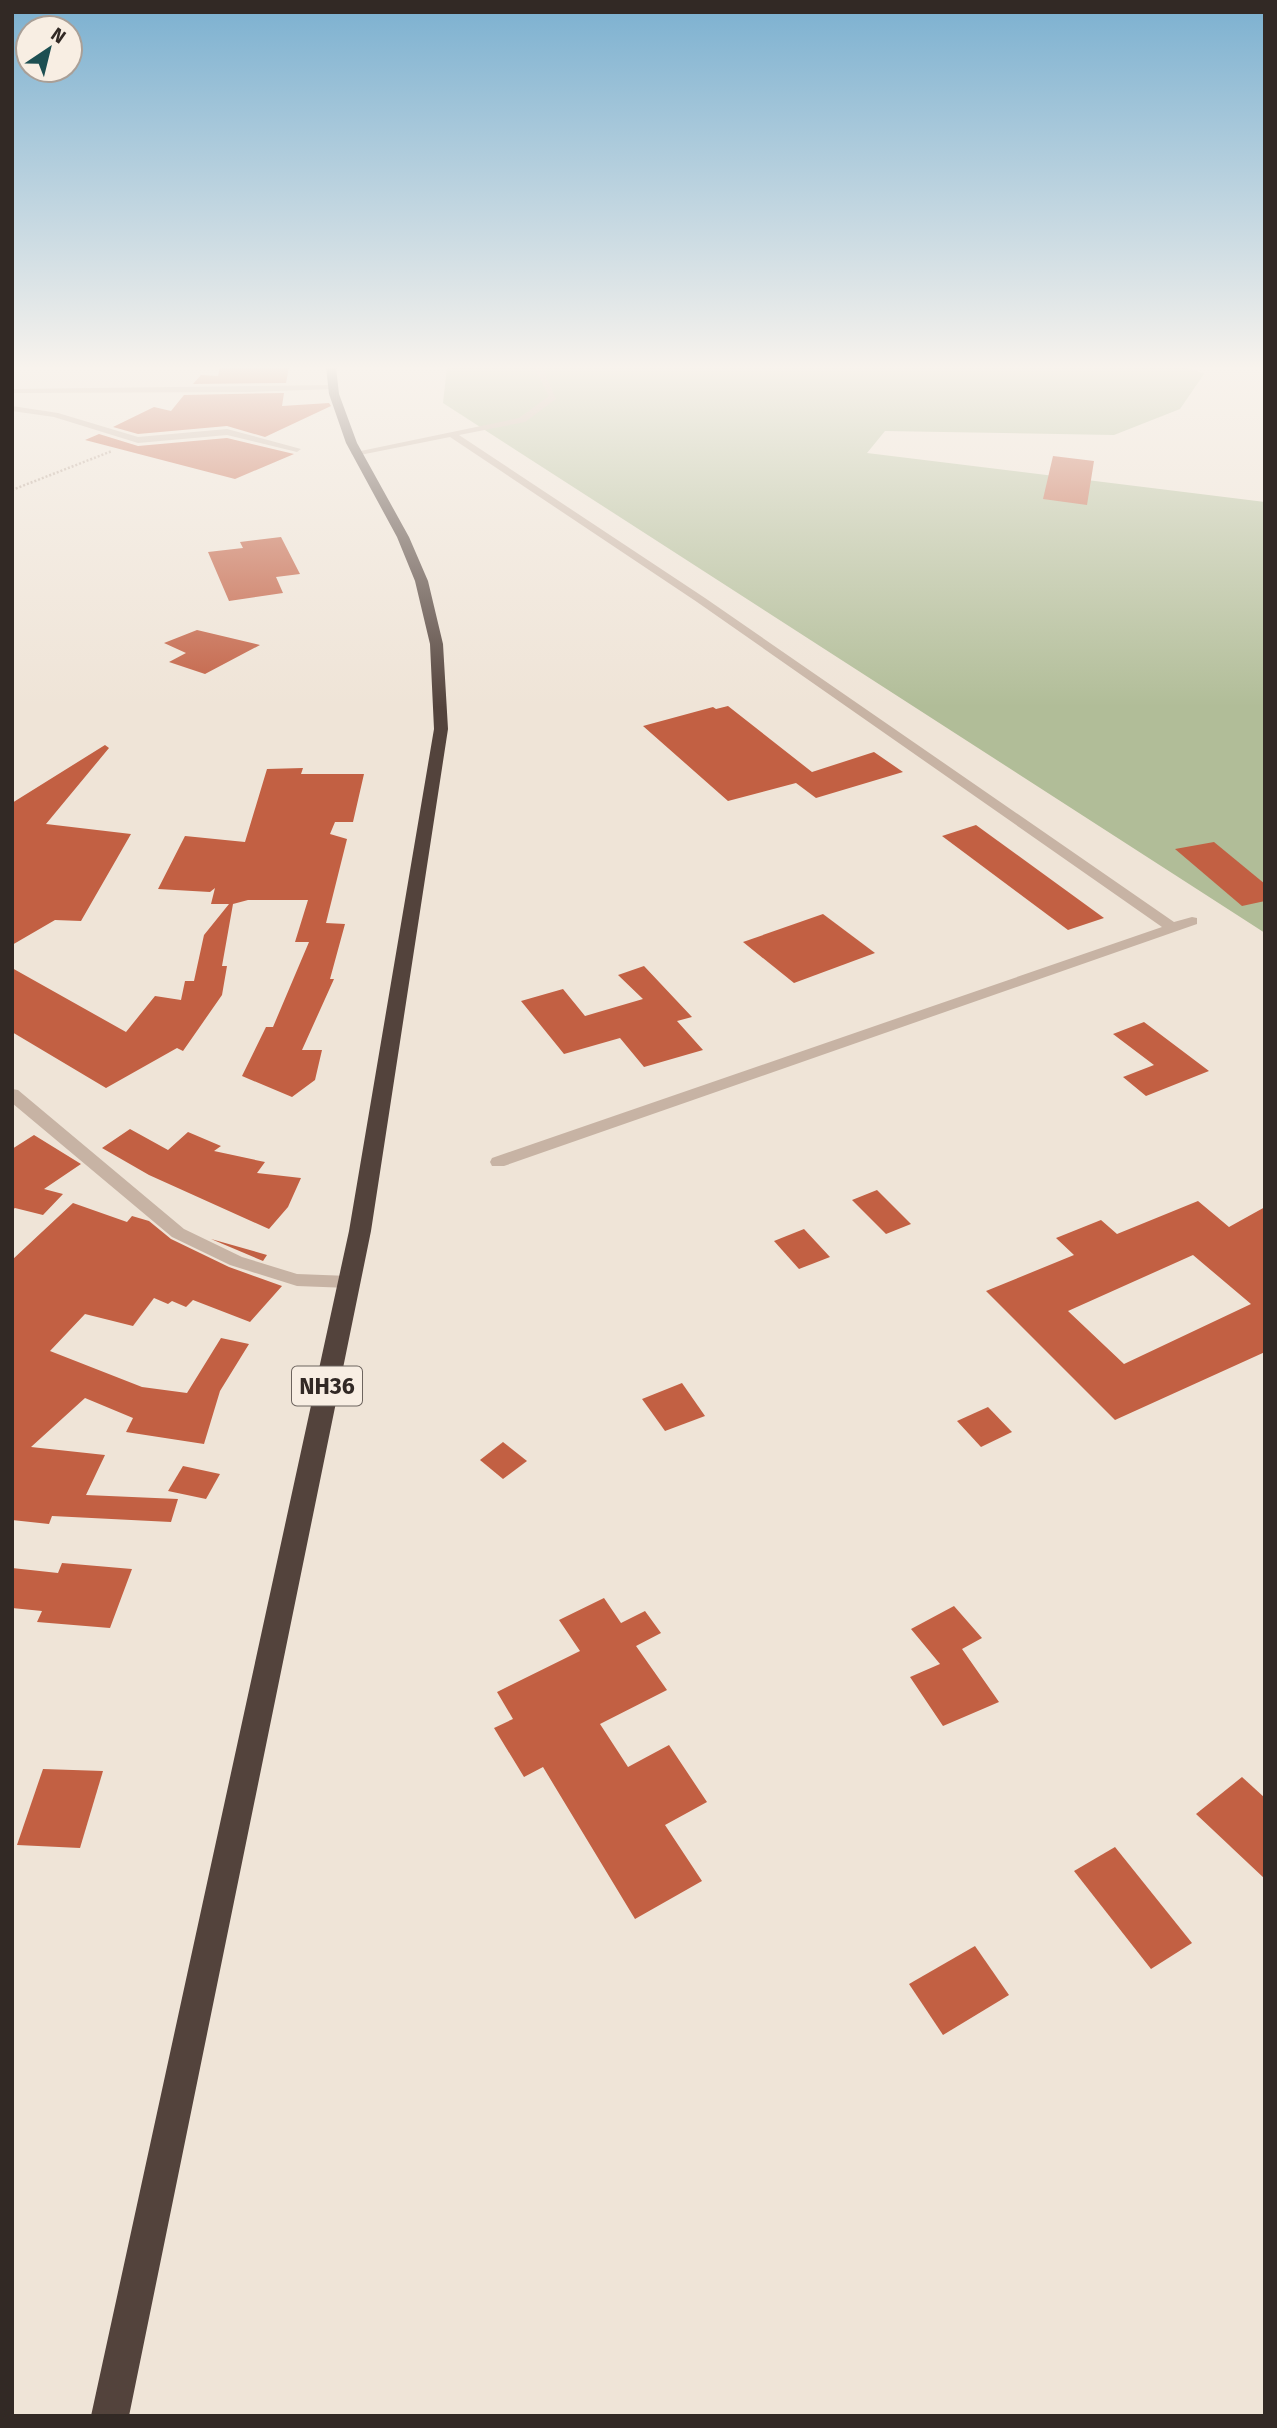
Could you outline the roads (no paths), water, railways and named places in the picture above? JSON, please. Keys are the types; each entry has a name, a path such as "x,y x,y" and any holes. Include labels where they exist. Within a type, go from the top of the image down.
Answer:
{"highway":[{"name":"NH36","path":"110,2416 349,1282 373,1151 441,729 441,681 429,609 415,562 370,480"}],"street":[{"path":"521,480 701,600 1173,928"},
{"path":"498,1162 1192,921"},
{"path":"12,1094 178,1233 236,1261 297,1280 349,1282"}]}
